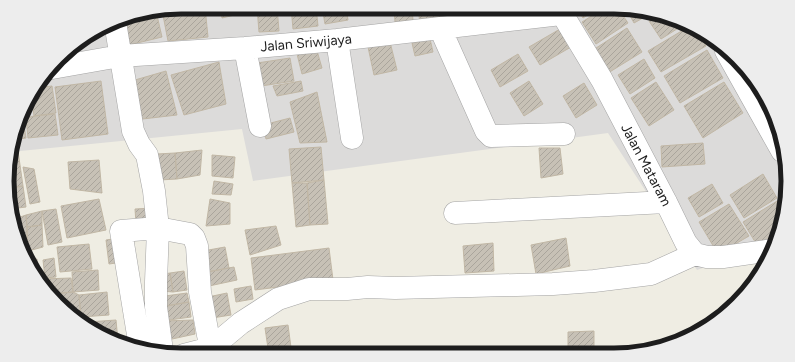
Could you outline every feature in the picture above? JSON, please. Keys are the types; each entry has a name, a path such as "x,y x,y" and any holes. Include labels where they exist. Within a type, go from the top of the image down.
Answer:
{"street":[{"name":"Jalan Sriwijaya","path":"59,67 120,56 245,48 337,40 440,28 533,14"},
{"name":"Jalan Mataram","path":"562,14 602,80 686,243 695,254"},
{"path":"116,27 133,131 139,144 147,155 154,191 158,228 156,307 161,347"},
{"path":"440,28 486,130 491,136 564,134"},
{"path":"337,40 352,138"},
{"path":"245,48 260,126"},
{"path":"734,65 775,139"},
{"path":"455,213 666,202"},
{"path":"139,342 121,232 158,228 190,234 194,238 197,246 200,292 211,348 241,323 278,299 310,289 553,284 594,281 651,274 695,254 707,257 723,257 766,251"}],"shaded area":[{"path":"170,14 625,14 647,17 688,31 707,42 724,55 740,71 759,98 772,127 780,159 780,203 768,245 697,270 608,133 253,181 242,129 16,151 23,127 31,107 42,88 55,71 71,55 97,36 127,23 148,17"}],"building":[{"path":"206,14 208,37 168,41 163,15"},
{"path":"221,14 239,14 222,18"},
{"path":"258,14 278,14 279,31 259,32"},
{"path":"292,14 317,14 318,26 293,29"},
{"path":"323,14 347,14 348,20 325,24"},
{"path":"394,14 412,14 413,21 395,22"},
{"path":"419,14 443,14 444,21 420,24"},
{"path":"450,14 476,14 476,19 451,22"},
{"path":"481,14 510,14 481,16"},
{"path":"580,14 589,14 583,18"},
{"path":"595,14 622,14 628,23 596,44 582,22"},
{"path":"629,14 645,17 634,23"},
{"path":"157,15 162,37 125,46 122,25"},
{"path":"653,19 679,27 661,39 649,21"},
{"path":"627,28 642,52 608,73 593,50"},
{"path":"560,29 571,47 540,65 529,47"},
{"path":"684,29 702,38 706,46 661,72 648,51"},
{"path":"430,39 433,52 415,56 412,43"},
{"path":"390,42 397,70 374,75 368,47"},
{"path":"315,44 322,68 302,74 296,50"},
{"path":"707,50 723,78 680,103 664,76"},
{"path":"518,54 528,71 500,87 491,70"},
{"path":"290,58 294,81 261,86 257,63"},
{"path":"644,59 655,78 630,94 618,75"},
{"path":"219,62 226,104 184,115 171,75"},
{"path":"166,71 177,115 134,120 128,82"},
{"path":"101,81 108,134 62,140 55,87"},
{"path":"301,81 303,91 277,96 273,86"},
{"path":"529,81 543,104 524,116 510,93"},
{"path":"656,82 674,110 649,126 631,98"},
{"path":"724,82 743,113 703,138 684,106"},
{"path":"584,83 597,105 576,118 563,96"},
{"path":"52,86 56,113 34,116 32,104 43,87"},
{"path":"317,92 327,142 300,143 290,102"},
{"path":"55,114 58,135 28,138 26,119 34,116"},
{"path":"290,118 294,132 266,139 263,125"},
{"path":"24,125 26,138 20,139 23,127"},
{"path":"703,143 705,164 662,167 661,146"},
{"path":"321,147 324,180 292,183 289,149"},
{"path":"539,148 560,148 563,174 541,178"},
{"path":"202,150 200,175 177,179 175,153"},
{"path":"16,151 18,151 23,186 14,187 14,170"},
{"path":"175,153 177,179 159,180 157,154"},
{"path":"212,155 235,157 233,178 212,176"},
{"path":"99,160 102,193 70,189 68,162"},
{"path":"23,167 34,169 40,202 30,204"},
{"path":"763,174 777,198 744,218 730,195"},
{"path":"324,180 328,224 310,225 307,183"},
{"path":"214,181 233,184 231,195 212,194"},
{"path":"292,183 307,183 310,225 296,227"},
{"path":"712,184 723,203 699,217 688,198"},
{"path":"23,186 26,207 16,208 14,187"},
{"path":"99,199 106,230 67,238 61,206"},
{"path":"210,199 230,203 230,224 206,226"},
{"path":"780,199 778,214 771,237 757,245 743,222"},
{"path":"729,204 749,236 718,254 699,222"},
{"path":"154,208 155,222 136,223 135,209"},
{"path":"56,209 62,242 48,245 42,211"},
{"path":"42,211 42,225 27,227 26,215"},
{"path":"26,215 27,244 23,235 18,218"},
{"path":"42,225 43,247 29,251 27,227"},
{"path":"276,226 281,245 250,255 245,230"},
{"path":"119,238 123,262 109,264 106,240"},
{"path":"566,238 570,266 536,274 531,245"},
{"path":"493,243 494,271 465,273 463,246"},
{"path":"89,244 92,269 60,272 57,247"},
{"path":"225,247 229,268 207,272 203,251"},
{"path":"329,248 333,280 255,290 251,258"},
{"path":"54,258 56,277 45,278 43,260"},
{"path":"33,259 37,259 37,266 36,264"},
{"path":"234,267 237,280 209,286 207,272"},
{"path":"98,270 99,290 73,292 72,272"},
{"path":"184,271 187,290 173,292 170,273"},
{"path":"170,273 173,292 161,291 158,275"},
{"path":"71,278 73,292 57,293 46,279"},
{"path":"251,286 253,299 236,302 234,289"},
{"path":"73,292 79,295 81,314 71,307 57,293"},
{"path":"107,292 109,315 84,317 81,314 79,295"},
{"path":"187,293 189,302 166,306 165,296"},
{"path":"227,293 231,315 212,318 208,297"},
{"path":"189,302 191,317 162,321 166,306"},
{"path":"116,320 117,335 97,326 91,322"},
{"path":"193,320 195,334 163,341 162,321"},
{"path":"288,325 291,348 268,348 265,328"},
{"path":"594,331 594,348 568,348 568,332"}]}
